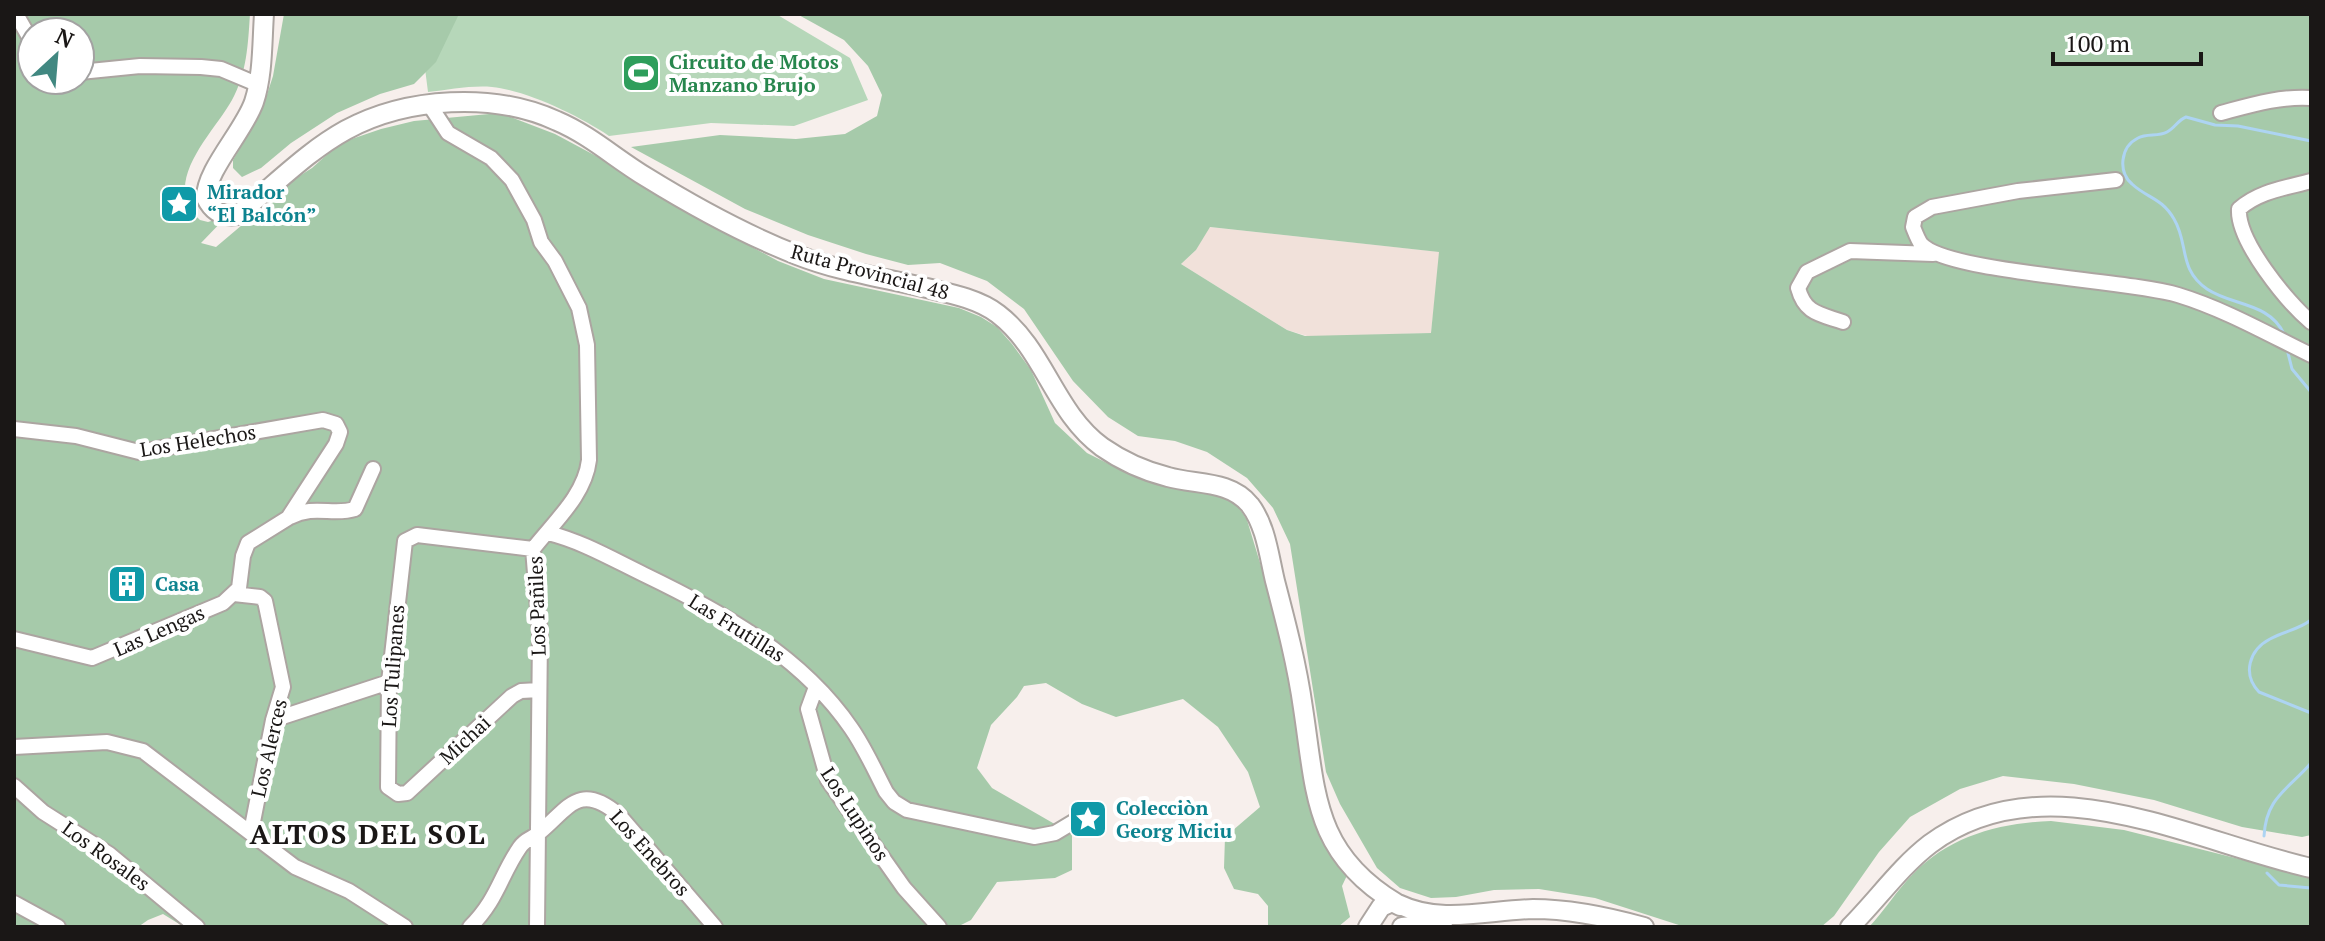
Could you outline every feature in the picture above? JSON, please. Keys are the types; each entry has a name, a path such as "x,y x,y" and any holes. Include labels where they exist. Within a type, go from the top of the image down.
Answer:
{"main road":[{"name":"Ruta Provincial 48","path":"264,14 259,85 248,118 207,185 206,198 217,212 227,216 237,215 327,142 348,129 385,115 429,104 490,101 527,108 583,134 654,182 788,251 823,264 946,293 983,305 996,312 1022,337 1069,415 1083,432 1099,444 1149,472 1221,486 1248,502 1263,532 1278,593 1303,704 1318,808 1332,840 1387,918 1532,909 1570,911 1606,923 1644,927"},
{"path":"1850,927 1912,860 1939,838 1979,819 2031,806 2066,806 2158,824 2311,868"}],"street":[{"path":"96,70 140,66 201,67 221,69 259,85"},
{"path":"2221,113 2261,102 2311,98"},
{"name":"Los Pañiles","path":"429,104 448,133 485,154 502,168 517,187 541,242 555,261 579,308 585,330 589,460 581,485 533,549 540,634 537,927"},
{"path":"1942,255 1922,245 1913,227 1915,217 1932,207 2018,191 2116,180"},
{"path":"2311,181 2248,201 2239,209 2238,217 2255,257 2311,322"},
{"path":"1843,322 1815,313 1802,302 1798,288 1807,272 1850,251 1942,255 1982,265 2175,294 2220,310 2311,355"},
{"name":"Los Helechos","path":"14,429 76,436 139,452 319,420 336,424 340,432 338,440 288,518"},
{"path":"234,594 241,582 243,556 248,543 288,518 310,509 347,512 355,509 373,469"},
{"name":"Las Frutillas","path":"548,533 575,541 681,593 774,649 816,687 852,729 886,792 907,810 1034,837 1055,833 1095,809"},
{"name":"Los Tulipanes","path":"394,792 387,783 389,682 403,547 408,538 417,535 533,549"},
{"name":"Las Lengas","path":"14,639 79,657 99,657 223,603 234,594"},
{"name":"Los Alerces","path":"234,594 260,597 267,605 283,682 251,832"},
{"path":"273,720 389,682"},
{"name":"Los Lupinos","path":"816,687 808,704 809,713 828,780 904,888 939,927"},
{"name":"Michai","path":"394,792 403,794 410,791 512,696 521,691 539,690"},
{"path":"14,747 99,742 134,747 160,762 295,867 349,891 405,927"},
{"name":"Los Rosales","path":"14,786 43,812 104,850 197,927"},
{"name":"Los Enebros","path":"470,927 491,902 520,846 573,802 589,800 605,805 619,815 715,927"},
{"path":"14,903 58,927"}],"shaded area":[{"path":"1209,227 1440,252 1431,333 1311,337 1287,330 1181,264 1196,250"}],"green space":[{"path":"14,14 250,14 246,58 237,90 203,143 187,175 185,190 189,206 200,220 208,222 227,216 201,243 216,247 255,214 274,192 312,168 340,143 414,121 500,113 555,134 611,164 654,194 778,261 824,279 959,308 997,327 1031,370 1055,423 1087,453 1123,471 1159,482 1216,492 1238,506 1247,520 1303,704 1311,798 1351,867 1342,886 1350,917 1338,927 1268,927 1268,906 1258,894 1234,889 1224,868 1225,837 1260,807 1248,772 1218,727 1183,699 1116,717 1082,704 1046,683 1024,686 991,725 977,768 992,788 1072,834 1072,870 1055,878 997,882 971,920 957,927 184,927 163,914 138,927 14,927"},
{"path":"284,14 459,14 436,62 414,84 380,94 337,113 291,143 261,168 242,177 233,168 233,160 262,110 273,76"},
{"name":"Circuito de Motos Manzano Brujo","path":"418,14 776,14 850,58 868,100 794,126 711,123 609,136 553,106 506,89 476,87 428,92"},
{"path":"797,14 2311,14 2311,835 2302,837 2242,827 2154,800 2074,784 2003,776 1960,789 1910,817 1879,852 1834,916 1821,927 1685,927 1595,898 1539,889 1494,890 1431,898 1400,888 1377,868 1340,804 1326,772 1290,544 1273,508 1247,478 1207,452 1175,441 1138,436 1108,417 1073,381 1024,309 987,281 940,263 908,265 808,235 745,209 631,147 720,135 796,139 845,134 877,116 882,95 868,66 844,40","holes":["1210,227 1439,252 1431,333 1305,336 1287,330 1181,264 1196,250"]},
{"path":"2051,821 2124,830 2311,877 2311,927 1869,927 1913,874 1943,850 1994,829"}],"waterway":[{"path":"2284,334 2260,310 2217,295 2198,281 2188,265 2174,219 2159,202 2128,179 2123,160 2132,142 2167,132 2186,117 2311,141"},
{"path":"2287,349 2292,369 2311,392"},
{"path":"2311,620 2263,644 2253,656 2249,670 2259,692 2311,713"},
{"path":"2264,836 2274,803 2311,763"},
{"path":"2267,873 2279,885 2311,888"}],"place":[{"name":"Circuito de Motos Manzano Brujo","path":"641,73"},
{"name":"Mirador “El Balcón”","path":"179,204"},
{"name":"Casa","path":"127,584"},
{"name":"Colecciòn Georg Miciu","path":"1088,819"}],"district":[{"name":"ALTOS DEL SOL","path":"368,834"}]}
